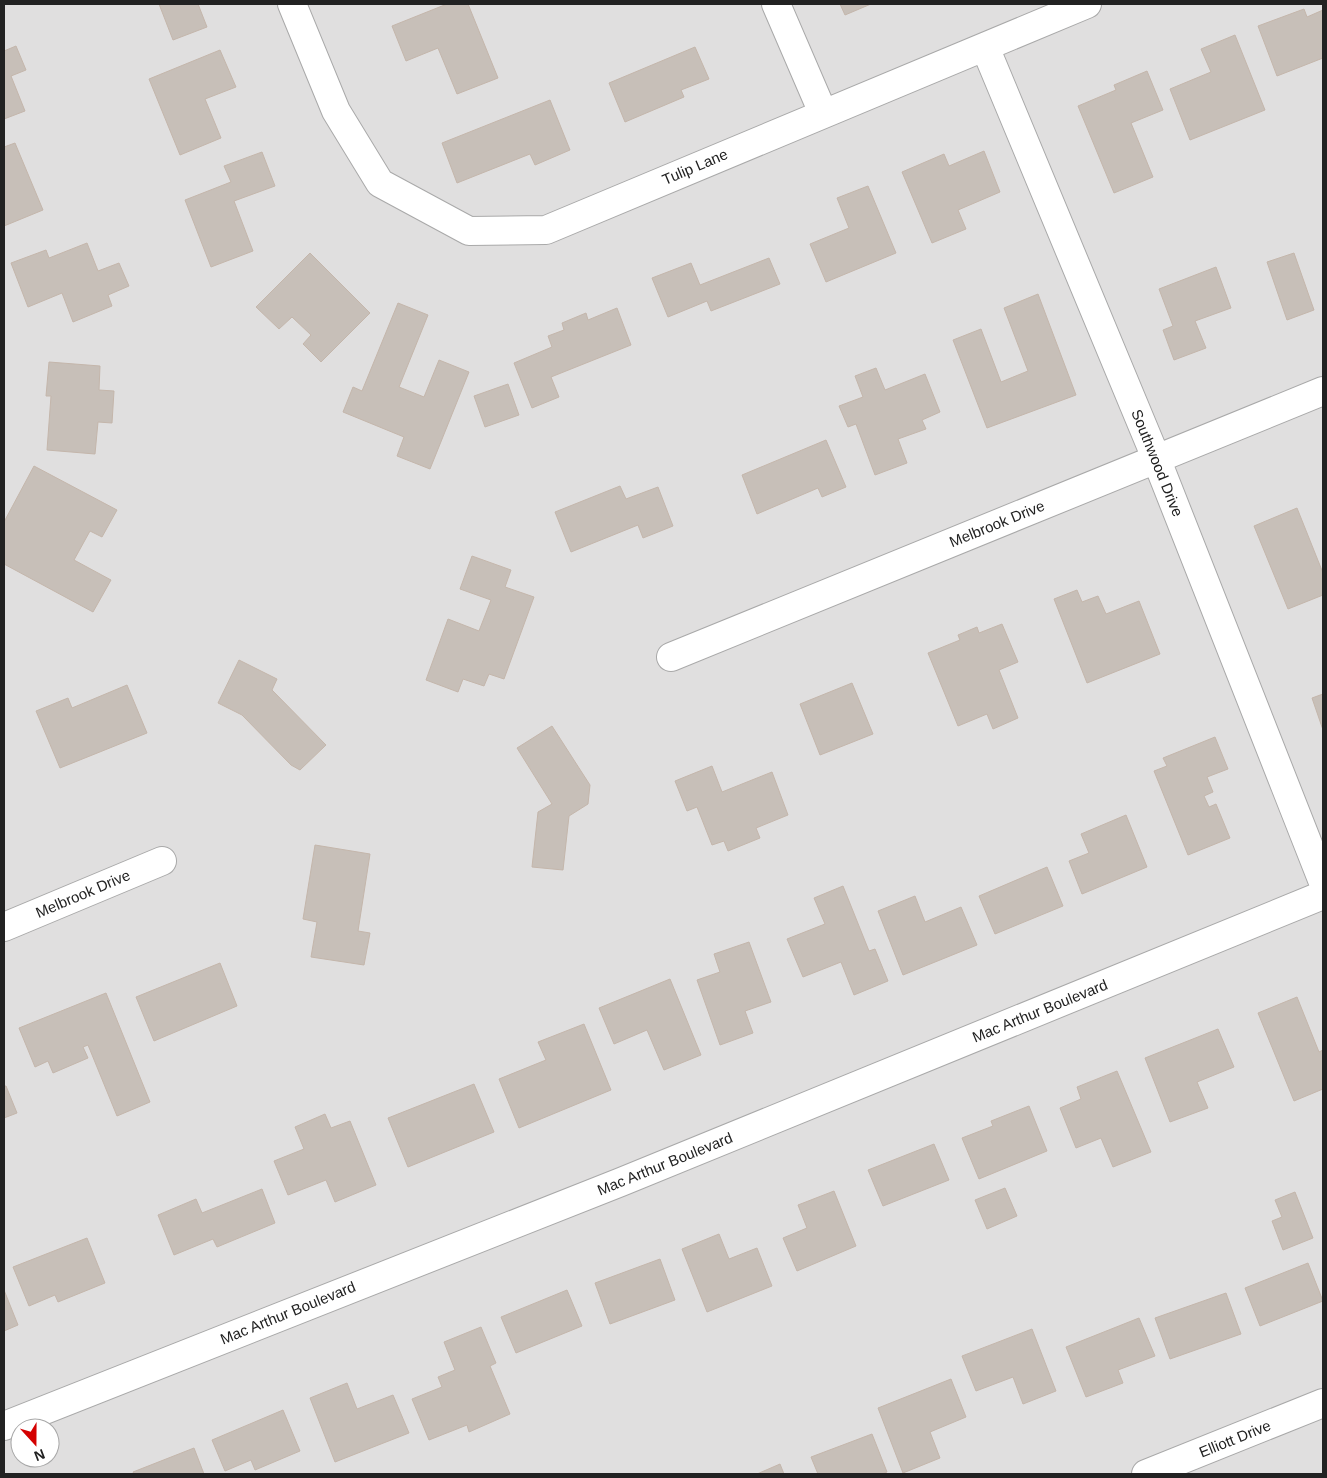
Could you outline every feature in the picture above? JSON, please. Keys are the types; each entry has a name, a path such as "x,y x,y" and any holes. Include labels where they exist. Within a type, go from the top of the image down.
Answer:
{"street":[{"name":"Tulip Lane","path":"292,4 336,111 380,182 469,231 546,230 1087,4"},
{"path":"776,4 823,113"},
{"name":"Southwood Drive","path":"984,47 1156,458 1323,882"},
{"name":"Melbrook Drive","path":"671,657 1156,458 1323,392"},
{"name":"Melbrook Drive","path":"4,927 162,861"},
{"name":"Mac Arthur Boulevard","path":"4,1426 620,1182 1323,896"},
{"name":"Elliott Drive","path":"1146,1474 1323,1403"}],"shaded area":[{"path":"4,4 1323,4 1323,1474 4,1474"}],"building":[{"path":"159,4 198,4 207,27 173,40"},
{"path":"447,4 468,4 498,78 457,94 438,48 406,61 392,26"},
{"path":"840,4 871,4 845,15"},
{"path":"1304,9 1307,17 1323,10 1323,58 1277,76 1258,26"},
{"path":"1235,35 1265,110 1190,140 1170,89 1211,72 1201,49"},
{"path":"16,46 26,70 11,76 25,111 4,119 4,51"},
{"path":"695,47 709,79 681,90 684,97 625,122 609,83"},
{"path":"220,50 236,87 205,99 221,138 180,155 149,79"},
{"path":"1147,71 1163,110 1131,123 1153,177 1114,193 1078,106 1116,90 1114,85"},
{"path":"550,100 570,150 535,165 530,154 457,183 442,143"},
{"path":"15,143 43,210 4,226 4,147"},
{"path":"984,151 1000,192 958,210 966,229 932,243 902,172 944,154 949,166"},
{"path":"262,152 275,186 234,201 253,251 211,267 185,200 231,182 224,166"},
{"path":"868,186 896,253 826,282 810,244 849,228 837,198"},
{"path":"87,243 98,271 119,263 129,286 108,295 112,306 73,322 62,293 28,307 11,263 46,250 49,258"},
{"path":"310,253 370,313 321,362 303,344 311,335 292,317 279,329 256,307"},
{"path":"1294,253 1314,310 1287,320 1267,262"},
{"path":"769,258 780,284 711,311 707,301 668,317 652,278 691,263 700,285"},
{"path":"1216,267 1231,308 1195,321 1206,348 1174,360 1163,330 1173,326 1159,289"},
{"path":"1038,294 1076,395 987,428 953,340 981,329 1001,382 1028,371 1004,308"},
{"path":"398,303 428,315 399,387 424,397 439,360 469,372 430,469 397,456 404,437 343,412 353,387 362,391"},
{"path":"617,308 631,345 551,377 559,397 532,408 514,363 552,347 548,336 564,330 562,323 586,313 588,320"},
{"path":"49,362 100,366 99,390 114,391 112,423 98,422 95,454 47,450 51,396 46,396"},
{"path":"876,368 885,390 925,374 940,412 922,420 926,429 898,439 907,463 875,475 856,424 848,427 839,406 863,397 855,376"},
{"path":"508,384 519,415 485,427 474,396"},
{"path":"826,440 846,487 822,497 818,488 757,514 742,475"},
{"path":"34,466 117,510 102,537 90,531 74,560 111,580 93,612 4,564 4,522"},
{"path":"620,486 626,499 658,487 673,526 643,538 638,525 571,552 555,512"},
{"path":"1297,508 1323,573 1323,595 1288,609 1254,526"},
{"path":"472,556 511,570 505,587 534,597 504,679 489,674 484,686 463,679 458,692 426,680 448,619 479,631 491,600 460,589"},
{"path":"1077,590 1082,602 1098,596 1106,614 1139,601 1160,654 1087,683 1054,599"},
{"path":"1002,624 1018,662 999,670 1018,718 993,729 987,714 958,726 928,653 960,640 958,635 977,627 979,633"},
{"path":"239,660 277,679 272,690 326,745 300,770 291,765 242,715 218,703"},
{"path":"852,683 873,734 820,755 800,704"},
{"path":"127,685 147,733 60,768 36,711 68,698 72,708"},
{"path":"1323,694 1323,730 1312,698"},
{"path":"552,726 590,785 588,804 569,816 563,870 532,867 538,812 552,804 517,748"},
{"path":"1215,737 1228,769 1207,777 1213,792 1204,796 1209,807 1216,804 1230,838 1188,855 1154,771 1167,766 1163,758"},
{"path":"712,766 722,792 772,772 788,815 756,828 760,838 728,851 724,841 712,845 697,807 687,811 675,781"},
{"path":"1126,815 1147,867 1082,894 1069,861 1089,853 1081,834"},
{"path":"315,845 370,854 358,931 370,933 364,965 311,957 317,922 303,919"},
{"path":"1047,867 1063,906 995,934 979,896"},
{"path":"843,886 869,951 875,949 888,981 854,995 841,962 803,977 787,939 825,924 814,898"},
{"path":"915,896 925,922 961,907 977,945 903,975 878,911"},
{"path":"749,942 771,1002 745,1011 753,1033 720,1045 697,980 720,972 714,954"},
{"path":"220,963 237,1006 154,1041 136,997"},
{"path":"670,979 701,1055 664,1070 647,1030 614,1044 599,1008"},
{"path":"106,993 150,1102 117,1116 88,1045 83,1047 88,1058 53,1073 48,1061 35,1067 19,1028"},
{"path":"1297,997 1319,1052 1323,1050 1323,1089 1294,1101 1258,1013"},
{"path":"584,1024 611,1090 519,1128 499,1079 546,1060 538,1042"},
{"path":"1218,1029 1234,1067 1197,1082 1208,1108 1170,1122 1145,1058"},
{"path":"1117,1071 1151,1152 1113,1167 1101,1138 1076,1148 1060,1108 1081,1099 1077,1087"},
{"path":"474,1084 494,1132 408,1167 388,1118"},
{"path":"4,1086 6,1086 17,1113 4,1118"},
{"path":"1029,1106 1047,1151 979,1179 962,1138 993,1126 991,1121"},
{"path":"325,1114 331,1128 350,1121 376,1185 335,1202 326,1180 288,1195 274,1161 304,1149 295,1127"},
{"path":"934,1144 949,1180 883,1206 868,1170"},
{"path":"1005,1188 1017,1216 987,1229 975,1200"},
{"path":"262,1189 275,1223 217,1247 213,1239 174,1255 158,1215 196,1199 202,1213"},
{"path":"834,1191 856,1246 797,1271 783,1238 807,1228 798,1205"},
{"path":"1295,1192 1313,1238 1283,1250 1272,1221 1282,1217 1275,1200"},
{"path":"719,1234 729,1259 757,1248 772,1286 707,1312 682,1249"},
{"path":"87,1238 105,1283 58,1302 55,1295 29,1306 13,1267"},
{"path":"660,1259 675,1300 610,1324 595,1283"},
{"path":"1308,1263 1323,1301 1260,1326 1245,1288"},
{"path":"4,1290 18,1325 4,1331"},
{"path":"567,1290 582,1326 516,1353 501,1317"},
{"path":"1226,1293 1241,1334 1170,1359 1155,1318"},
{"path":"1139,1318 1155,1356 1118,1370 1123,1383 1086,1397 1066,1347"},
{"path":"481,1327 496,1363 490,1366 510,1414 469,1432 467,1425 429,1440 412,1399 442,1387 438,1377 455,1370 444,1342"},
{"path":"1032,1329 1056,1391 1023,1404 1013,1377 976,1391 962,1356"},
{"path":"951,1379 966,1417 930,1432 940,1458 903,1473 878,1408"},
{"path":"347,1383 357,1409 393,1395 409,1433 335,1462 310,1398"},
{"path":"283,1410 300,1451 255,1470 251,1460 225,1471 212,1440"},
{"path":"872,1434 887,1472 882,1474 818,1474 811,1457"},
{"path":"194,1448 204,1474 134,1474 133,1472"},
{"path":"780,1464 784,1474 757,1474"}]}
